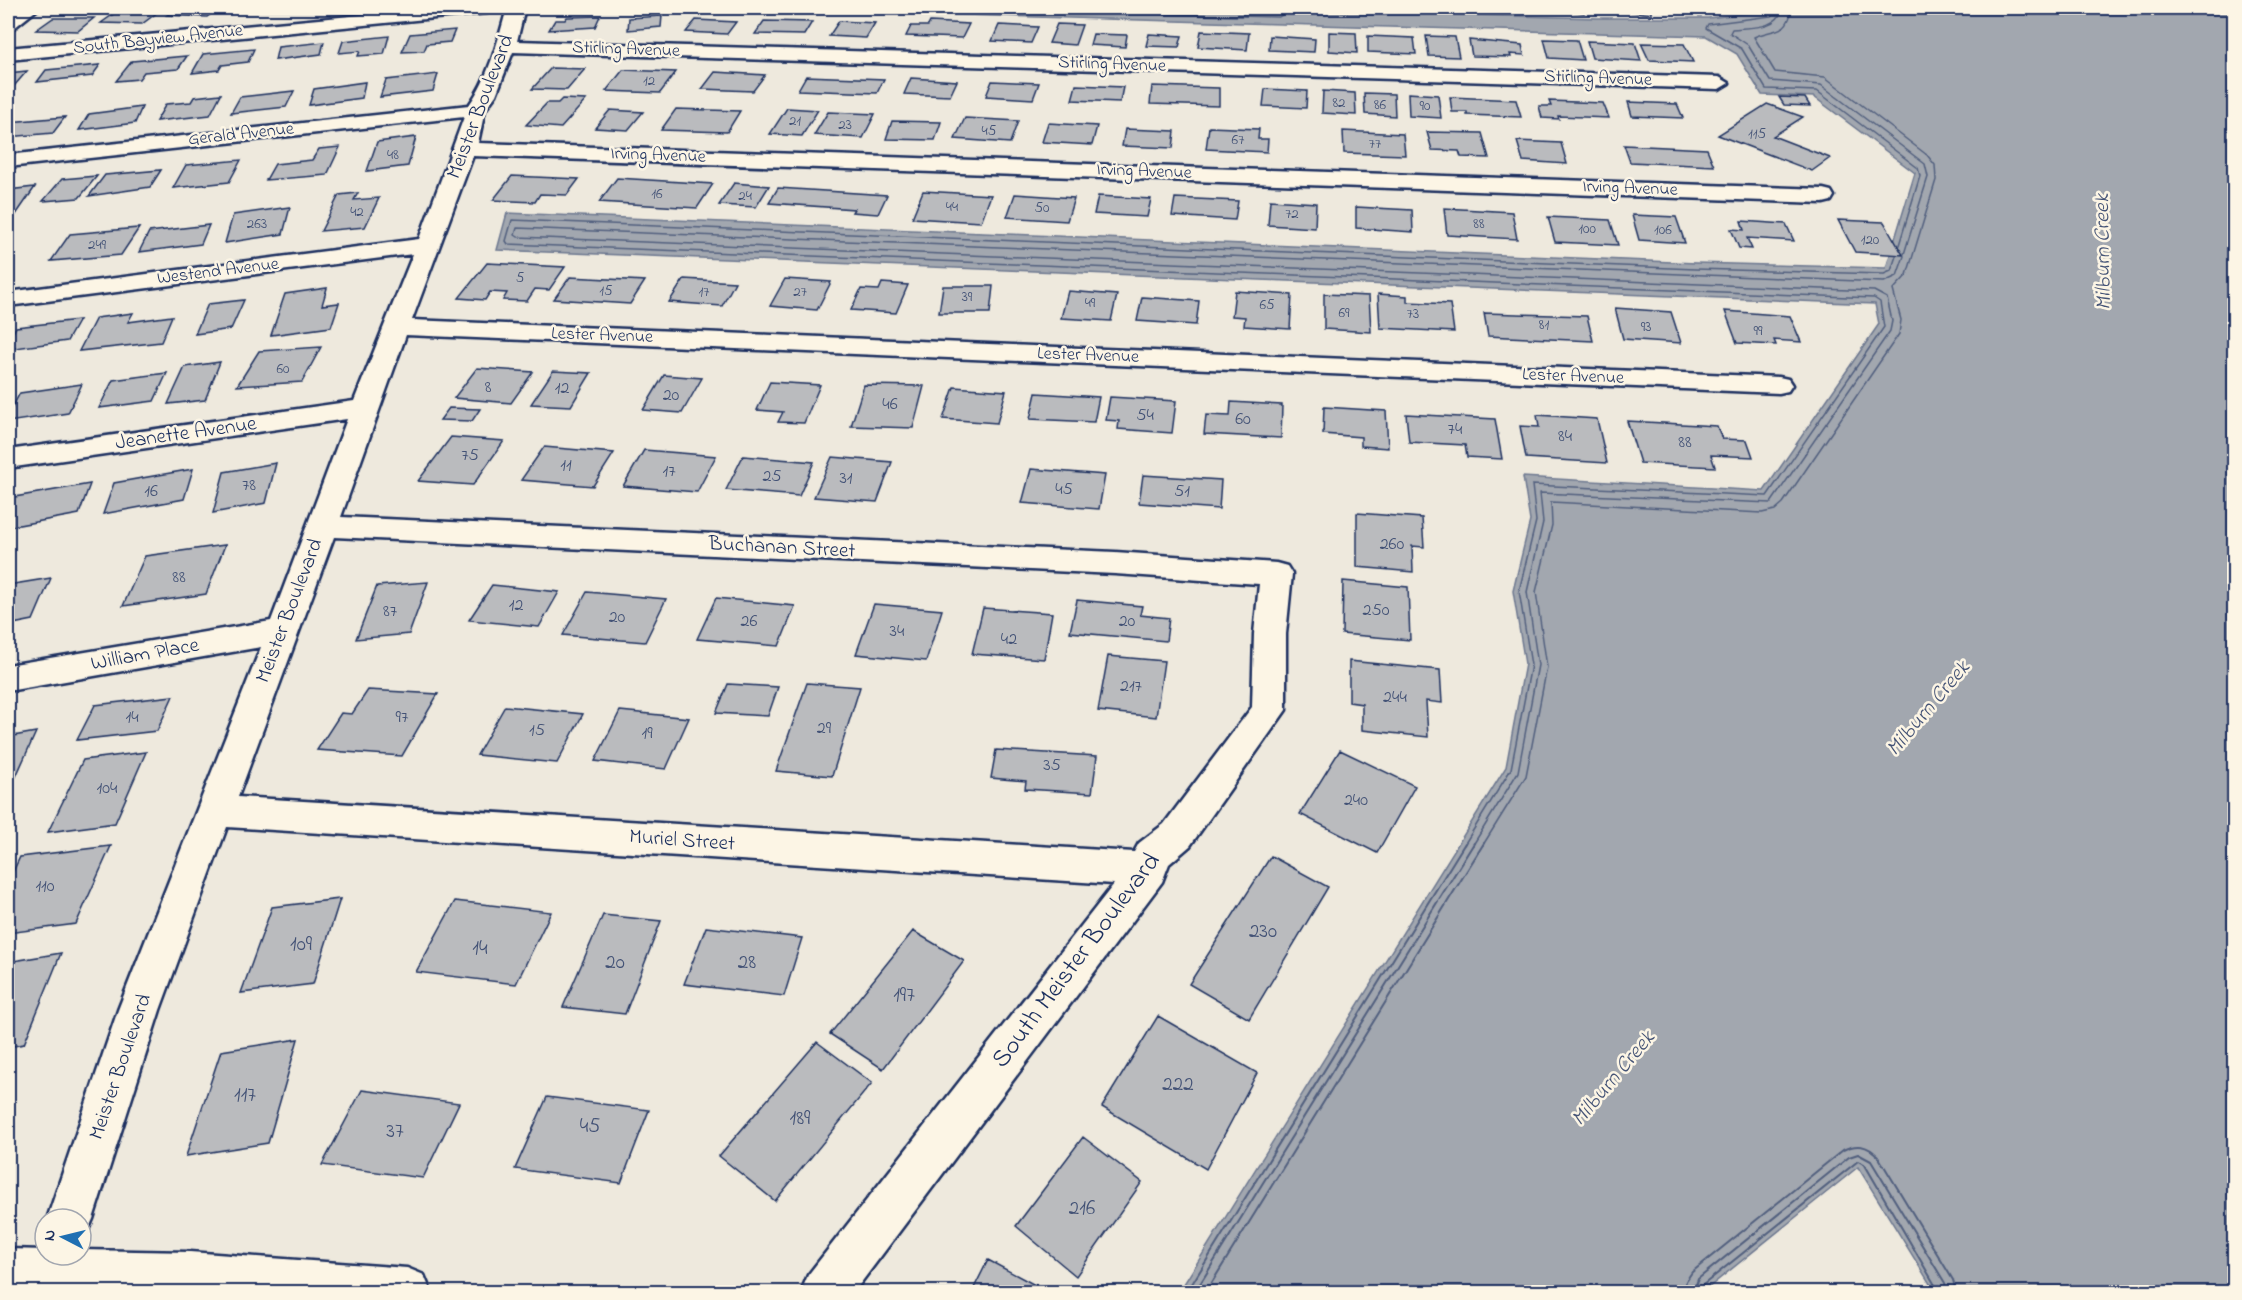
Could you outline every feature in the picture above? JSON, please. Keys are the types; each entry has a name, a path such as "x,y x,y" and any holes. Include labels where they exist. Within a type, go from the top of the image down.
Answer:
{"street":[{"path":"8,24 30,8"},
{"name":"South Bayview Avenue","path":"8,54 487,8"},
{"name":"Meister Boulevard","path":"74,1207 139,1010 323,526 365,408 465,149 474,123 475,110 486,95 506,46 516,8"},
{"path":"233,32 254,14"},
{"name":"Stirling Avenue","path":"506,46 1719,83"},
{"name":"Gerald Avenue","path":"8,161 475,110"},
{"name":"Irving Avenue","path":"465,149 1823,196"},
{"name":"Westend Avenue","path":"8,299 428,245"},
{"name":"Lester Avenue","path":"397,327 1779,385"},
{"name":"Jeanette Avenue","path":"8,459 365,408"},
{"name":"Buchanan Street","path":"323,526 1103,562 1240,572"},
{"name":"South Meister Boulevard","path":"825,1293 1148,870 1152,855 1178,835 1269,710 1270,634 1276,574 1240,572"},
{"name":"William Place","path":"8,678 282,632"},
{"name":"Muriel Street","path":"215,811 1148,870"},
{"path":"41,1273 190,1275 407,1293"}],"water":[{"name":"Milburn Creek","path":"863,8 1174,8 1598,18 1708,18 1792,8 2234,8 2234,1292 1935,1292 1858,1167 1703,1292 1179,1292 1506,767 1525,664 1513,591 1530,521 1523,477 1764,491 1879,324 1875,304 497,250 507,213 1696,263 1886,268 1915,173 1814,97 1762,95 1737,54 1706,36 860,12"}],"building":[{"path":"178,8 219,8 207,17 167,15"},
{"path":"1424,8 1462,8 1462,12 1425,10"},
{"path":"1538,8 1584,8 1584,13"},
{"path":"1651,8 1651,14 1604,9"},
{"path":"1669,8 1736,8 1738,10 1674,12"},
{"path":"118,11 158,12 142,24 101,23"},
{"path":"600,16 595,27 549,30 555,20 565,20 567,17"},
{"path":"662,16 661,27 628,30 629,18"},
{"path":"53,18 94,18 78,31 36,30"},
{"path":"696,20 736,22 727,34 686,32"},
{"path":"764,21 812,22 804,35 755,34"},
{"path":"839,21 875,23 866,38 829,36"},
{"path":"930,22 969,24 962,38 906,36 911,26 928,26"},
{"path":"1057,24 1082,25 1075,45 1049,43"},
{"path":"999,25 1038,27 1031,43 992,41"},
{"path":"455,30 450,42 427,44 424,51 402,52 410,34"},
{"path":"1201,31 1249,33 1247,50 1198,47"},
{"path":"1329,32 1356,33 1357,53 1329,51"},
{"path":"1093,34 1127,35 1125,47 1090,45"},
{"path":"1149,34 1182,36 1179,47 1146,46"},
{"path":"389,36 384,54 358,56 360,51 339,53 343,41"},
{"path":"1270,36 1315,39 1314,52 1269,50"},
{"path":"1368,36 1414,38 1416,54 1368,52"},
{"path":"1426,36 1455,37 1459,57 1429,56"},
{"path":"1544,39 1577,40 1583,60 1549,58"},
{"path":"1469,40 1522,45 1524,55 1472,56"},
{"path":"1587,41 1635,43 1641,61 1592,58"},
{"path":"324,42 321,54 275,60 278,47"},
{"path":"1641,43 1684,44 1693,62 1649,60"},
{"path":"254,49 248,62 222,65 219,70 192,73 203,54"},
{"path":"187,56 178,69 144,72 139,79 116,81 132,61"},
{"path":"100,65 92,76 37,82 46,70"},
{"path":"551,68 585,69 567,90 532,89"},
{"path":"623,70 676,72 660,93 606,91"},
{"path":"27,71 14,86 8,87 8,73"},
{"path":"715,72 765,75 753,91 702,89"},
{"path":"438,74 433,91 380,97 386,80"},
{"path":"806,76 884,79 877,93 798,90"},
{"path":"911,78 957,81 950,96 904,94"},
{"path":"992,81 1039,83 1033,99 986,96"},
{"path":"365,82 362,98 309,105 314,89"},
{"path":"1076,85 1123,87 1120,102 1072,100"},
{"path":"1152,86 1219,88 1219,106 1150,104"},
{"path":"1265,89 1307,91 1306,108 1263,106"},
{"path":"294,91 286,107 231,113 240,97"},
{"path":"1323,91 1355,93 1356,115 1322,113"},
{"path":"1364,93 1394,94 1395,116 1365,114"},
{"path":"1408,93 1438,95 1441,118 1409,116"},
{"path":"221,94 210,115 156,121 166,104 191,102 194,97"},
{"path":"1450,97 1516,100 1521,117 1467,115 1467,112 1452,112"},
{"path":"1779,97 1805,98 1810,106 1784,105"},
{"path":"562,99 586,100 561,128 526,125 547,103 558,103"},
{"path":"1549,101 1603,103 1609,118 1558,116 1559,119 1542,118 1539,106 1551,106"},
{"path":"1628,102 1677,104 1683,118 1632,116"},
{"path":"1767,104 1803,117 1773,136 1830,158 1812,171 1718,135"},
{"path":"142,107 135,123 79,130 89,114"},
{"path":"787,108 818,110 802,136 770,134"},
{"path":"676,109 740,111 727,132 661,130"},
{"path":"610,110 643,112 628,130 595,128"},
{"path":"828,112 875,114 863,138 814,135"},
{"path":"65,117 53,133 8,137 9,122"},
{"path":"965,118 1018,121 1010,143 955,139"},
{"path":"892,121 941,122 935,140 886,139"},
{"path":"1048,123 1097,126 1092,145 1042,142"},
{"path":"1209,127 1259,129 1258,139 1268,139 1267,152 1206,149"},
{"path":"1125,129 1175,131 1173,148 1122,146"},
{"path":"1343,131 1403,134 1405,155 1344,153"},
{"path":"1427,132 1482,133 1489,158 1461,157 1459,151 1432,150"},
{"path":"416,137 408,166 367,171 377,142"},
{"path":"1517,141 1561,143 1567,164 1523,161"},
{"path":"1624,145 1707,149 1714,166 1630,162"},
{"path":"340,147 327,175 266,180 275,164 312,160 319,149"},
{"path":"241,160 229,182 173,188 186,165"},
{"path":"161,170 150,187 89,196 105,175"},
{"path":"97,176 79,198 43,201 62,179"},
{"path":"512,176 579,179 567,195 540,194 535,202 493,200"},
{"path":"617,178 713,184 697,208 599,202"},
{"path":"734,183 769,186 756,207 719,205"},
{"path":"35,187 13,219 8,219 8,190"},
{"path":"778,188 887,195 878,214 852,212 854,209 769,203"},
{"path":"923,191 991,195 981,222 912,218"},
{"path":"358,193 354,200 379,198 365,227 321,231 339,195"},
{"path":"1015,194 1074,198 1067,221 1007,217"},
{"path":"1098,196 1151,199 1147,217 1094,214"},
{"path":"1175,198 1238,201 1235,220 1172,216"},
{"path":"1270,200 1316,203 1315,228 1268,225"},
{"path":"290,207 283,234 225,243 233,215"},
{"path":"1356,207 1412,210 1413,232 1356,228"},
{"path":"1444,208 1512,212 1517,239 1447,235"},
{"path":"1632,215 1676,217 1685,243 1639,240"},
{"path":"1548,217 1610,220 1618,245 1555,242"},
{"path":"1838,220 1884,222 1903,255 1855,252"},
{"path":"1741,221 1786,224 1794,241 1747,238 1752,249 1739,248 1731,229 1744,230"},
{"path":"209,225 201,244 139,252 149,232"},
{"path":"139,228 121,255 51,261 70,234"},
{"path":"487,263 565,267 549,290 535,289 527,301 503,300 507,293 490,292 485,300 459,298"},
{"path":"570,277 645,281 630,304 554,299"},
{"path":"684,279 735,282 722,306 669,302"},
{"path":"785,279 831,282 817,310 770,306"},
{"path":"882,283 908,285 896,313 851,310 861,289 879,290"},
{"path":"943,286 993,286 990,313 939,313"},
{"path":"327,288 322,305 339,303 331,327 271,335 285,294"},
{"path":"1068,291 1117,295 1111,321 1061,318"},
{"path":"1235,291 1292,295 1290,329 1244,326 1245,317 1232,316"},
{"path":"1324,294 1369,296 1371,332 1324,329"},
{"path":"1378,294 1407,296 1407,302 1450,304 1454,332 1380,328"},
{"path":"1142,297 1199,301 1196,325 1137,321"},
{"path":"244,300 231,329 195,334 208,304"},
{"path":"1615,308 1671,312 1681,343 1623,339"},
{"path":"1725,311 1790,316 1801,342 1774,340 1776,345 1737,343"},
{"path":"133,313 128,322 172,316 161,342 79,351 96,318"},
{"path":"1484,313 1587,316 1593,341 1488,336"},
{"path":"79,320 67,341 8,349 8,342 16,327"},
{"path":"321,347 302,382 237,386 259,351"},
{"path":"220,362 205,400 168,404 185,367"},
{"path":"477,368 533,372 511,403 454,398"},
{"path":"553,371 591,373 571,406 531,404"},
{"path":"167,373 154,401 99,408 113,380"},
{"path":"664,375 702,378 682,413 643,410"},
{"path":"770,382 820,385 804,423 778,422 783,412 757,410"},
{"path":"82,384 68,413 8,422 8,415 20,393"},
{"path":"864,385 924,386 913,428 851,426"},
{"path":"954,387 1006,391 997,423 943,419"},
{"path":"1036,393 1099,397 1094,422 1030,419"},
{"path":"1110,397 1176,401 1172,433 1118,429 1119,421 1106,420"},
{"path":"1231,402 1282,405 1281,438 1204,434 1206,415 1230,416"},
{"path":"1324,407 1386,411 1388,448 1361,446 1361,437 1323,434"},
{"path":"449,408 480,409 472,421 440,420"},
{"path":"1406,414 1495,419 1502,459 1467,457 1465,445 1409,442"},
{"path":"1537,415 1597,419 1607,463 1526,458 1520,426 1539,427"},
{"path":"1627,421 1717,426 1722,439 1747,440 1753,457 1711,455 1715,467 1640,463"},
{"path":"451,437 504,441 473,485 418,481"},
{"path":"544,447 614,453 593,486 521,480"},
{"path":"644,450 716,456 697,492 623,486"},
{"path":"743,456 814,462 799,496 726,490"},
{"path":"832,457 892,462 877,502 814,497"},
{"path":"276,463 266,503 213,513 224,472"},
{"path":"193,469 184,499 103,514 114,483"},
{"path":"1031,469 1105,475 1099,509 1022,503"},
{"path":"1143,475 1221,480 1219,509 1139,503"},
{"path":"90,484 79,514 8,527 9,498"},
{"path":"1357,513 1422,518 1424,547 1412,546 1413,572 1357,567"},
{"path":"225,545 206,594 123,606 145,556"},
{"path":"51,578 33,620 8,625 8,585"},
{"path":"1343,581 1408,587 1410,640 1342,634"},
{"path":"428,582 409,634 356,639 377,586"},
{"path":"492,585 559,592 539,627 469,620"},
{"path":"587,592 666,599 645,642 563,635"},
{"path":"716,598 795,606 779,646 697,639"},
{"path":"1077,600 1142,606 1140,615 1169,618 1166,641 1070,632"},
{"path":"874,604 942,610 926,661 856,654"},
{"path":"983,608 1052,613 1044,659 972,654"},
{"path":"1108,656 1164,661 1156,717 1098,711"},
{"path":"1349,661 1440,670 1442,703 1426,701 1428,737 1362,730 1362,704 1349,702"},
{"path":"807,683 860,687 832,776 776,771"},
{"path":"728,684 778,687 768,716 716,713"},
{"path":"368,690 438,694 402,756 317,750 341,713 352,714"},
{"path":"173,696 157,731 77,740 95,705"},
{"path":"505,706 583,714 557,763 477,755"},
{"path":"620,711 689,718 666,769 595,761"},
{"path":"36,732 13,783 8,784 8,737"},
{"path":"996,750 1097,756 1092,793 1025,789 1026,781 991,778"},
{"path":"1340,750 1415,786 1377,853 1300,814"},
{"path":"146,752 115,823 48,832 83,760"},
{"path":"111,846 76,924 8,933 8,882 20,857"},
{"path":"1271,856 1328,887 1249,1019 1189,984"},
{"path":"340,899 313,984 241,993 272,907"},
{"path":"455,901 551,912 516,984 416,972"},
{"path":"603,915 661,921 625,1014 563,1007"},
{"path":"706,927 802,938 784,996 684,984"},
{"path":"913,931 964,961 883,1069 830,1034"},
{"path":"61,953 24,1044 8,1047 8,962"},
{"path":"1158,1016 1257,1073 1206,1169 1102,1107"},
{"path":"298,1039 268,1143 186,1156 221,1051"},
{"path":"817,1042 872,1083 775,1201 719,1156"},
{"path":"362,1090 459,1103 423,1178 322,1165"},
{"path":"547,1097 649,1110 621,1183 515,1169"},
{"path":"1083,1137 1142,1182 1076,1276 1016,1226"},
{"path":"988,1260 1048,1292 972,1292"}]}
